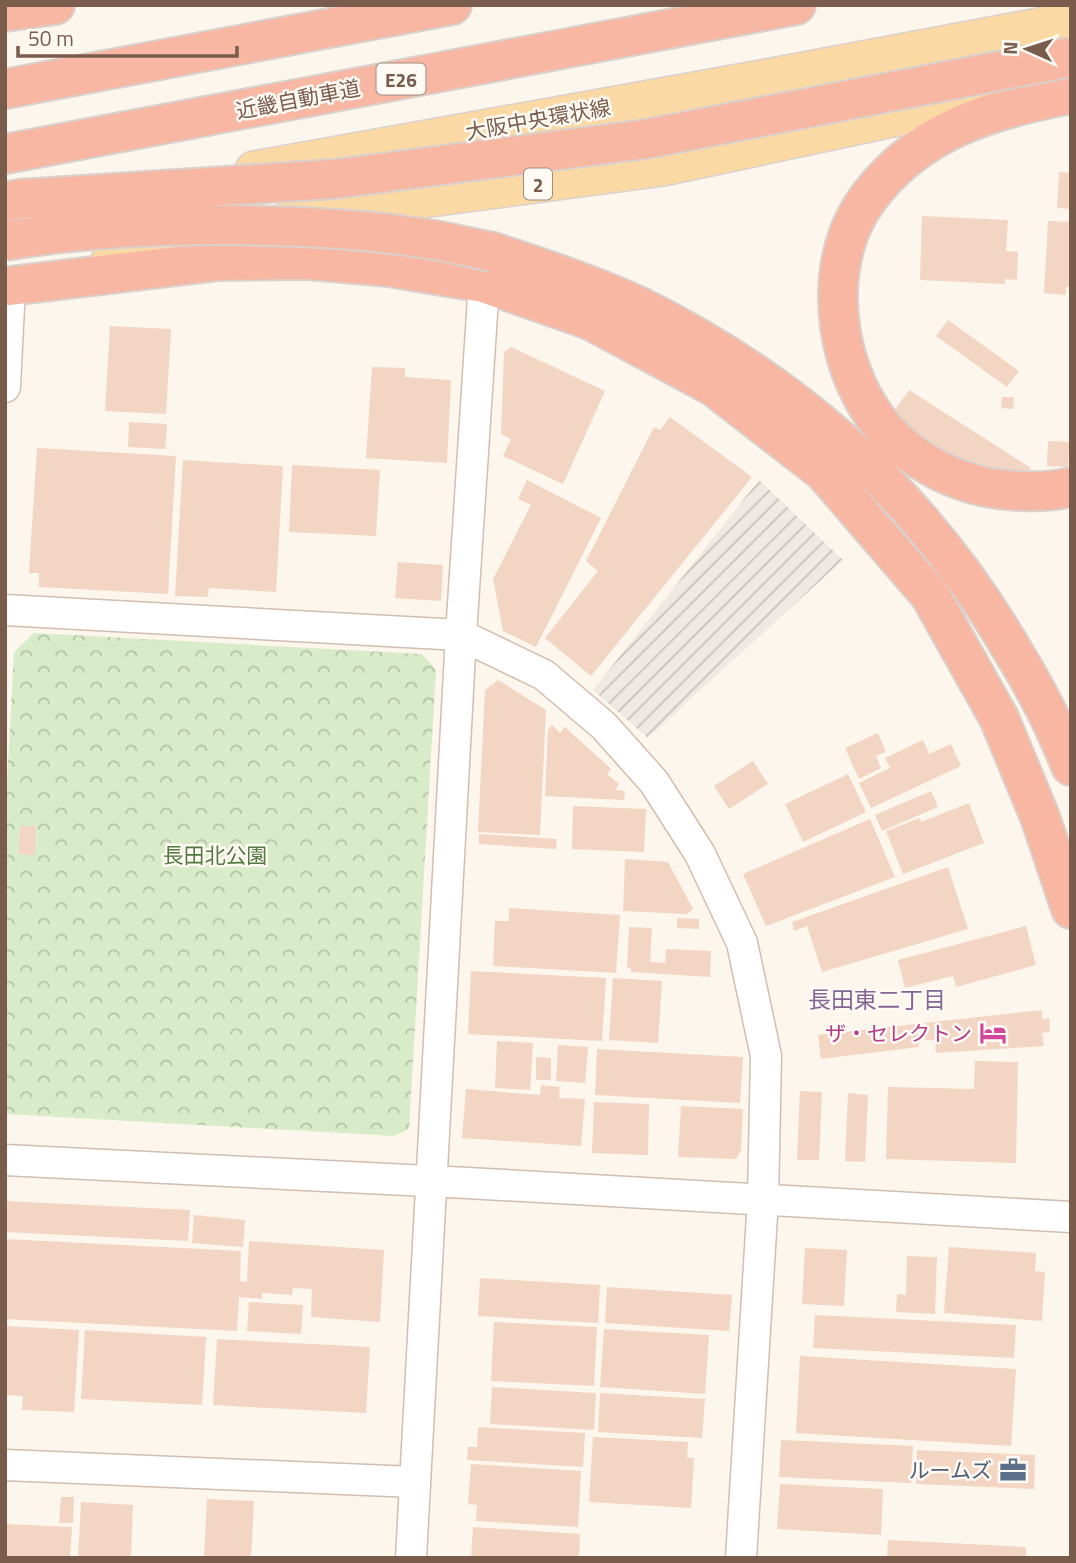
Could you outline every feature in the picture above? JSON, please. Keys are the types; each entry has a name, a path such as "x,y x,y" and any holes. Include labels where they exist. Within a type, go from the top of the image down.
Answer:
{"highway":[{"path":"18,9 55,5"},
{"path":"5,89 452,5"},
{"name":"近畿自動車道","path":"5,154 796,5"},
{"path":"5,202 334,179 646,139 1071,57"},
{"path":"1071,94 999,110 958,125 922,147 889,173 864,203 848,235 841,265 838,300 842,341 854,380 873,415 898,442 927,464 958,479 992,489 1029,492 1071,486"},
{"path":"5,241 93,229 174,225 342,229 417,237 493,252 569,277 641,308 713,347 779,391 844,442 896,493 946,550 989,610 1028,676 1071,766"},
{"path":"7,286 219,261 309,260 389,267 484,283 590,320 713,386 824,472 930,595 999,719 1040,817 1071,909"}],"main road":[{"name":"大阪中央環状線","path":"5,215 1071,21"},
{"name":"2","path":"7,286 285,217 663,167 1071,80"}],"street":[{"path":"411,1558 461,635 484,283"},
{"path":"5,387 7,286"},
{"path":"5,610 461,635 544,676 604,726 654,782 700,854 742,943 766,1056 764,1199 741,1558"},
{"path":"5,1160 1071,1217"},
{"path":"5,1465 414,1482"}],"shaded area":[{"path":"759,480 843,560 648,738 593,690"}],"green space":[{"name":"長田北公園","path":"34,633 422,654 436,670 409,1129 394,1136 5,1114 5,821 14,652"}],"building":[{"path":"1059,172 1071,173 1071,209 1057,208"},
{"path":"922,216 1008,220 1006,251 1018,252 1017,280 1005,279 1005,284 920,280"},
{"path":"1048,221 1071,222 1071,287 1066,287 1066,295 1044,293"},
{"path":"948,320 1019,371 1007,387 936,336"},
{"path":"110,326 171,329 166,414 105,411"},
{"path":"511,347 605,391 563,484 503,456 511,439 501,434 504,352"},
{"path":"372,367 405,368 405,377 451,380 447,463 366,458"},
{"path":"909,390 1031,468 1027,474 1004,475 944,457 908,427 894,411"},
{"path":"1002,397 1014,397 1013,409 1001,408"},
{"path":"670,417 752,477 591,676 545,638 598,571 586,561 654,427 660,430"},
{"path":"129,422 167,424 165,449 128,447"},
{"path":"1048,441 1070,442 1068,467 1047,466"},
{"path":"37,448 176,456 168,594 39,587 39,573 29,573"},
{"path":"183,460 283,466 276,592 209,588 208,597 175,596"},
{"path":"292,465 380,470 376,536 289,532"},
{"path":"527,480 601,518 536,647 503,631 493,579 531,505 518,499"},
{"path":"398,562 443,565 441,601 395,598"},
{"path":"498,680 546,710 540,835 478,832 485,690"},
{"path":"552,725 560,733 565,727 611,769 607,774 619,784 615,790 625,791 624,800 545,796 548,730"},
{"path":"878,733 886,752 876,756 881,768 859,779 845,748"},
{"path":"923,740 929,754 951,744 961,766 871,808 859,783 890,768 885,758"},
{"path":"753,761 768,784 729,809 714,786"},
{"path":"848,774 866,812 803,842 785,804"},
{"path":"931,791 938,807 882,831 875,815"},
{"path":"969,803 984,843 903,874 886,831 920,818 921,822"},
{"path":"573,806 646,809 644,852 572,849"},
{"path":"870,819 895,877 766,926 743,874"},
{"path":"20,826 36,826 35,855 18,854"},
{"path":"479,834 557,839 556,849 479,844"},
{"path":"625,859 668,862 693,909 687,914 623,911"},
{"path":"948,867 968,929 822,972 807,926 794,931 792,922"},
{"path":"509,908 620,915 616,973 493,966 495,921 509,921"},
{"path":"677,918 699,919 699,929 677,928"},
{"path":"1026,926 1036,965 956,987 953,976 905,988 898,960"},
{"path":"629,927 652,928 650,962 665,963 666,949 711,951 710,977 631,972 631,968 627,967"},
{"path":"471,971 606,978 602,1041 468,1034"},
{"path":"613,978 662,981 658,1043 609,1040"},
{"path":"1042,1010 1042,1019 1049,1018 1050,1032 1042,1033 1044,1046 936,1053 935,1040 925,1040 924,1023"},
{"path":"916,1024 919,1047 821,1059 818,1035"},
{"path":"497,1041 533,1043 530,1090 495,1088"},
{"path":"558,1045 588,1047 585,1083 556,1081"},
{"path":"597,1049 743,1057 740,1103 595,1095"},
{"path":"536,1057 551,1058 551,1080 536,1080"},
{"path":"975,1061 1018,1062 1016,1163 886,1159 888,1087 974,1089"},
{"path":"541,1085 560,1087 559,1098 585,1099 581,1146 462,1138 466,1089 540,1095"},
{"path":"800,1091 822,1092 819,1160 797,1160"},
{"path":"848,1093 868,1095 865,1162 845,1161"},
{"path":"594,1102 649,1104 648,1155 592,1153"},
{"path":"681,1106 743,1109 741,1150 736,1159 678,1157"},
{"path":"5,1201 190,1210 188,1241 5,1232"},
{"path":"194,1215 245,1220 243,1247 192,1243"},
{"path":"5,1239 241,1251 240,1281 247,1282 249,1241 384,1250 380,1322 311,1317 312,1289 293,1288 292,1295 262,1293 262,1299 239,1297 237,1331 5,1319"},
{"path":"949,1247 1036,1253 1035,1271 1045,1272 1042,1321 944,1313"},
{"path":"805,1248 847,1250 844,1306 802,1304"},
{"path":"907,1256 937,1257 935,1314 896,1312 897,1294 906,1295"},
{"path":"480,1278 600,1285 598,1323 478,1316"},
{"path":"607,1287 732,1295 729,1331 605,1323"},
{"path":"249,1302 303,1305 301,1334 247,1331"},
{"path":"815,1315 1016,1325 1014,1358 813,1348"},
{"path":"494,1322 597,1327 594,1386 491,1381"},
{"path":"5,1326 79,1330 74,1412 22,1410 23,1396 5,1395"},
{"path":"604,1329 709,1335 705,1394 600,1387"},
{"path":"85,1330 206,1337 202,1405 81,1399"},
{"path":"217,1339 370,1347 366,1413 213,1405"},
{"path":"800,1356 1016,1369 1011,1446 796,1433"},
{"path":"492,1387 596,1393 594,1430 490,1424"},
{"path":"600,1393 705,1399 702,1438 598,1432"},
{"path":"478,1427 585,1433 583,1467 467,1460 468,1447 477,1447"},
{"path":"593,1437 688,1442 687,1458 694,1458 691,1508 589,1502"},
{"path":"781,1440 913,1446 911,1483 779,1477"},
{"path":"917,1450 1035,1455 1034,1489 916,1484"},
{"path":"471,1464 581,1471 578,1527 476,1521 477,1505 468,1504"},
{"path":"780,1484 883,1489 881,1535 777,1529"},
{"path":"61,1497 74,1497 73,1523 59,1523"},
{"path":"207,1499 254,1501 251,1558 204,1558"},
{"path":"81,1502 133,1505 131,1558 78,1558"},
{"path":"5,1524 72,1527 70,1558 5,1558"},
{"path":"473,1527 580,1534 579,1558 471,1558"},
{"path":"888,1540 1026,1547 1026,1558 887,1558"}],"place":[{"name":"ザ・セレクトン","path":"993,1033"},
{"name":"ルームズ","path":"1013,1470"}],"district":[{"name":"長田東二丁目","path":"877,999"}]}
